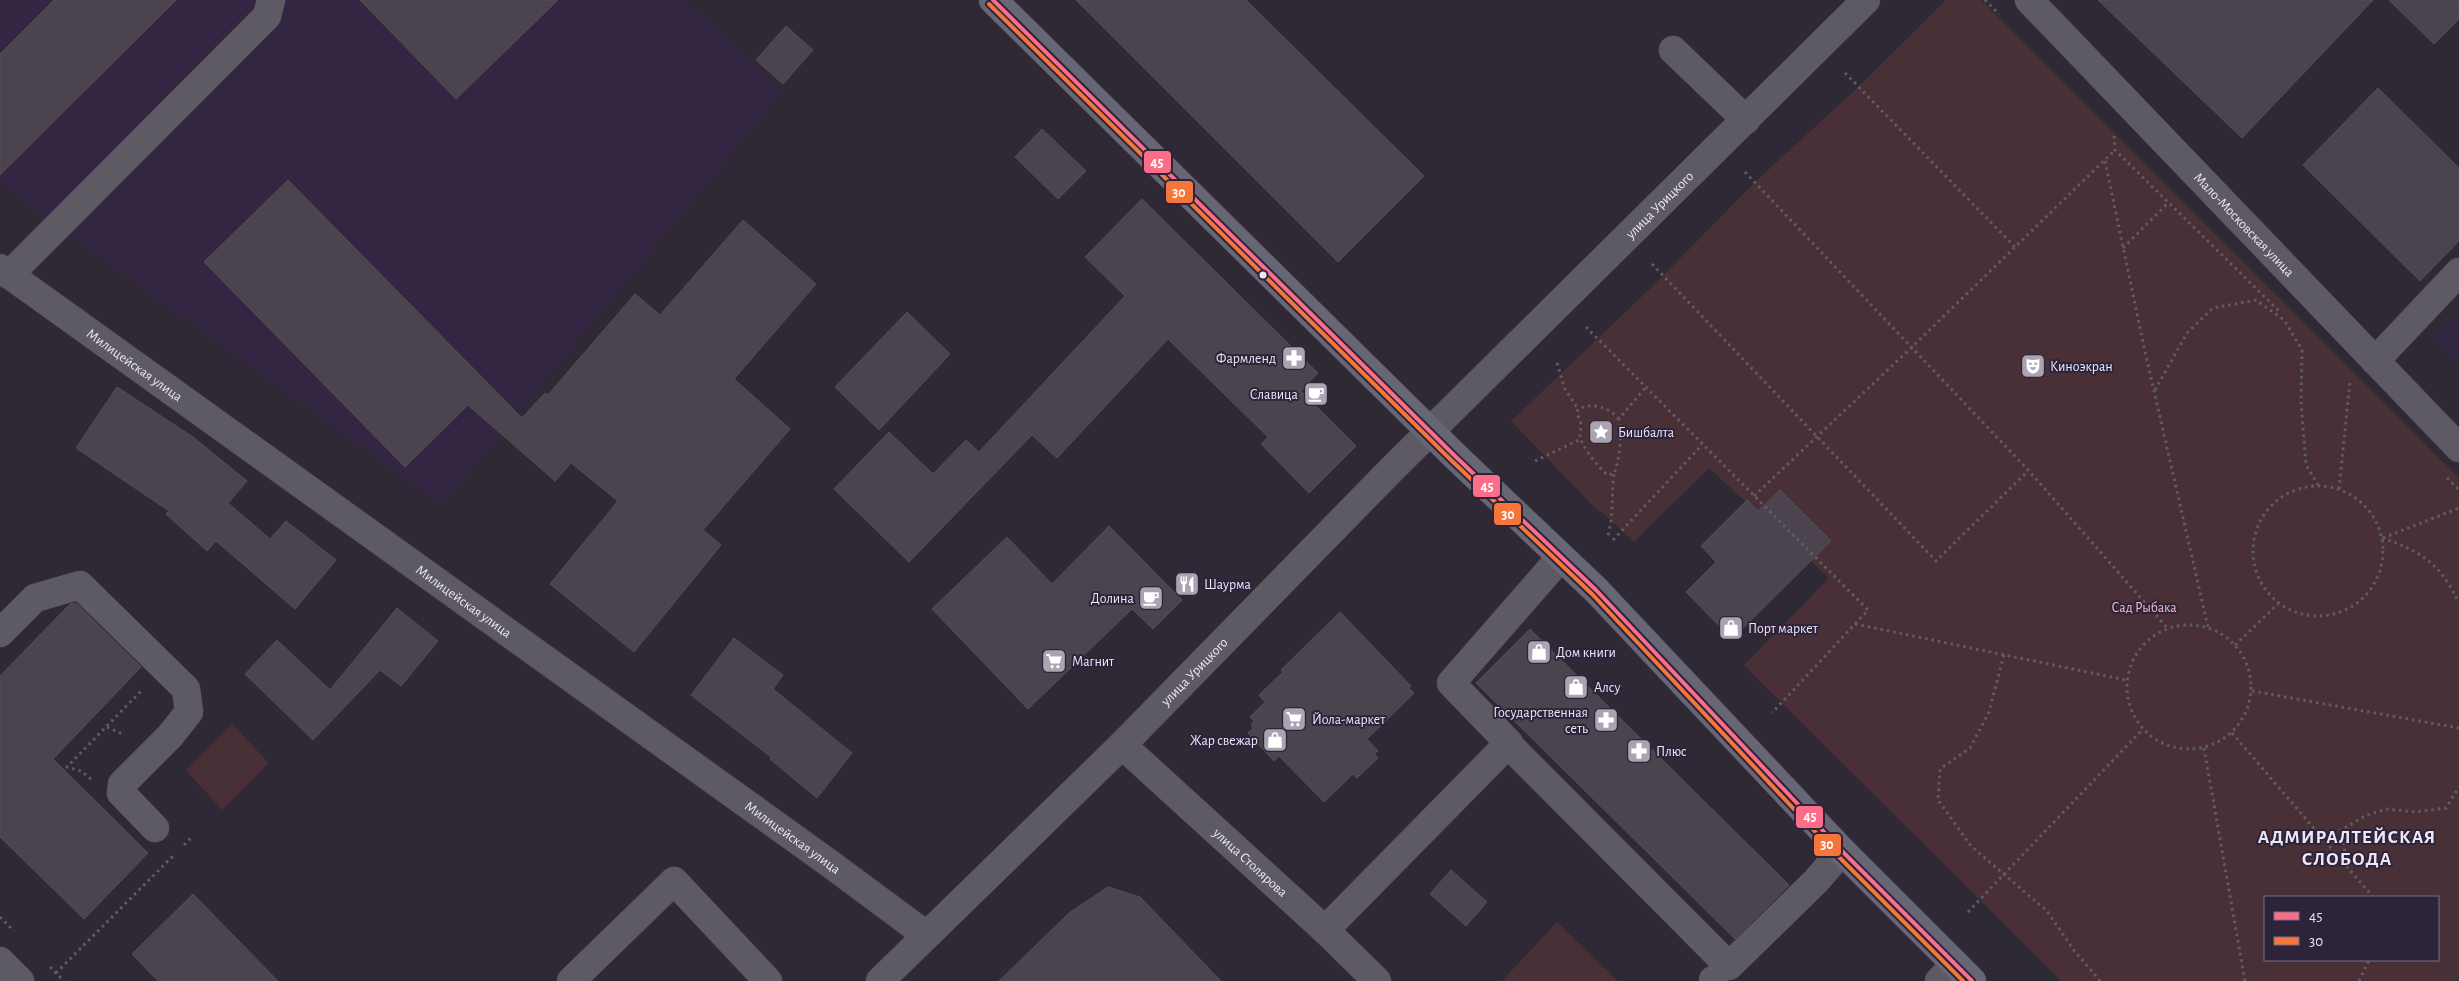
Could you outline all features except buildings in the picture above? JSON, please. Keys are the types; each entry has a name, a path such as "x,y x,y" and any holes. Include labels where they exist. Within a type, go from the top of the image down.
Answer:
{"main road":[{"path":"993,0 1431,432 1596,590 1842,851 1955,976"}],"street":[{"path":"4,272 267,16 270,0"},
{"name":"улица Урицкого","path":"880,981 1122,745 1393,468 1866,0"},
{"name":"Мало-Московская улица","path":"2029,0 2459,448"},
{"path":"1673,50 1746,120"},
{"name":"Милицейская улица","path":"4,272 926,935"},
{"path":"2375,360 2459,272"},
{"path":"1561,557 1451,683 1508,744 1729,966 1816,881 1842,851"},
{"path":"0,633 35,598 80,585 186,689 189,712 170,736 122,784 121,793 155,828"},
{"path":"1324,930 1508,744"},
{"name":"улица Столярова","path":"1122,745 1377,981"},
{"path":"571,981 674,880 768,981"},
{"path":"0,961 20,981"}],"path":[{"path":"1845,73 2015,247"},
{"path":"1754,496 1911,348 2115,150 2291,323"},
{"path":"2105,160 2154,391 2208,627"},
{"path":"1745,172 2028,471 2169,630"},
{"path":"2123,248 2169,202"},
{"path":"1652,264 1819,436 1936,561 2028,471"},
{"path":"2154,391 2187,333 2212,308 2256,300 2284,320 2302,350 2302,402 2306,465 2318,485"},
{"path":"1586,327 1868,610 1772,713"},
{"path":"1557,364 1566,389 1578,409 1577,413 1582,427 1579,435 1581,439 1603,471 1608,474 1614,474"},
{"path":"2343,374 2356,388"},
{"path":"2339,489 2350,381"},
{"path":"1619,419 1645,388"},
{"path":"1578,409 1586,405 1602,407 1611,411 1619,419 1621,429 1611,494 1613,517 1608,535"},
{"path":"1535,461 1581,439"},
{"path":"1613,540 1702,445"},
{"path":"2445,477 2459,490"},
{"path":"2318,485 2339,489 2357,499 2373,516 2382,538 2382,564 2372,589 2352,607 2328,616 2302,615 2278,604 2260,583 2252,557 2255,530 2269,506 2291,491 2318,485"},
{"path":"2382,538 2459,508"},
{"path":"2382,538 2406,546 2431,562 2448,579 2459,602"},
{"path":"2235,644 2278,604"},
{"path":"2186,623 2208,627 2235,644 2249,666 2252,691 2246,714 2232,733 2204,748 2170,748 2142,730 2129,707 2126,680 2132,658 2146,640 2169,630 2164,628 2186,623"},
{"path":"1855,624 2126,680"},
{"path":"2004,655 1989,712 1970,748 1940,769 1938,800 1971,846 2047,911 2073,949 2100,981"},
{"path":"96,784 81,771 67,767 146,686"},
{"path":"2252,691 2459,728"},
{"path":"1968,912 2142,730"},
{"path":"2232,733 2348,866 2371,896"},
{"path":"2204,748 2245,981"},
{"path":"2348,866 2341,830 2365,816 2386,809 2416,812 2446,808 2459,787"},
{"path":"56,973 193,836"},
{"path":"2359,981 2369,961"}],"shaded area":[{"path":"0,0 685,0 783,91 442,505 17,197 0,182"},
{"path":"2459,313 2459,366 2433,339"}],"green space":[{"name":"Сад Рыбака","path":"1946,0 1981,0 2459,478 2459,981 2061,981 1744,665 1829,578 1709,468 1634,542 1604,514 1597,510 1511,421 1655,284 1755,182 1854,91"},
{"path":"232,724 269,763 222,810 186,770"},
{"path":"1557,922 1618,981 1502,981"}],"transit line":[{"name":"45","path":"993,0 1456,457 1596,590 1842,851 1972,981"},
{"name":"30","path":"989,4 1452,461 1592,594 1837,855 1963,981"}],"place":[{"name":"Фармленд","path":"1294,358"},
{"name":"Киноэкран","path":"2033,366"},
{"name":"Славица","path":"1316,394"},
{"name":"Бишбалта","path":"1601,432"},
{"name":"Шаурма","path":"1187,584"},
{"name":"Долина","path":"1151,598"},
{"name":"Порт маркет","path":"1731,628"},
{"name":"Дом книги","path":"1539,652"},
{"name":"Магнит","path":"1054,661"},
{"name":"Алсу","path":"1576,687"},
{"name":"Йола-маркет","path":"1294,719"},
{"name":"Государственная сеть","path":"1606,720"},
{"name":"Жар свежар","path":"1275,740"},
{"name":"Плюс","path":"1639,751"}],"district":[{"name":"АДМИРАЛТЕЙСКАЯ СЛОБОДА","path":"2347,847"}]}
